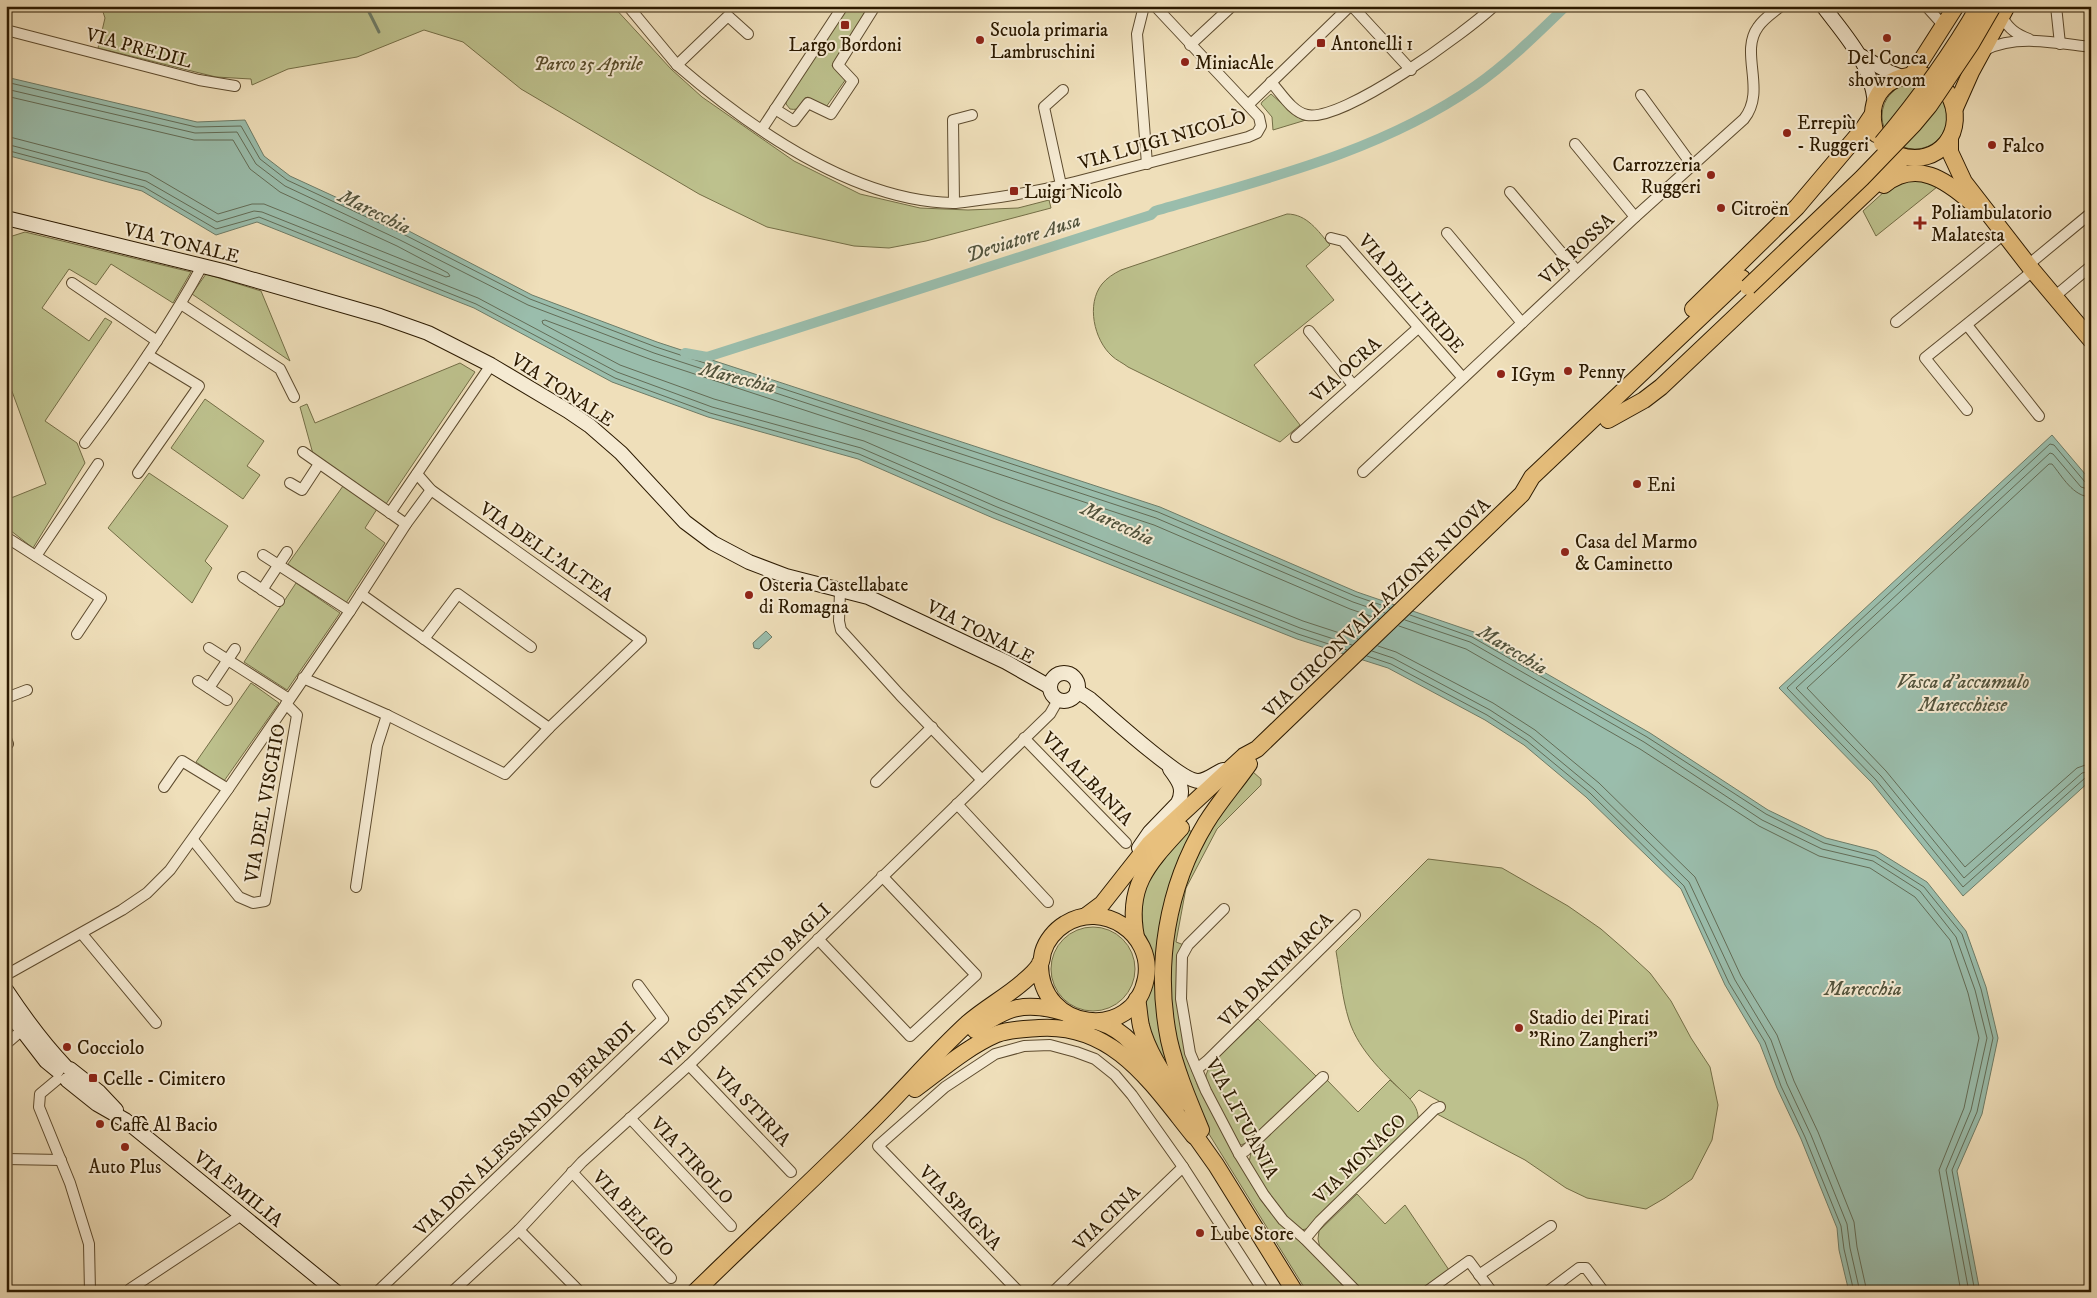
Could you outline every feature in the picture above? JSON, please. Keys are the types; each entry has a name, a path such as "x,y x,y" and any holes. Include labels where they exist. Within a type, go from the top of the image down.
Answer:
{"main road":[{"path":"1605,415 1609,393 1623,375 1797,207 1863,129 1880,92 1886,86 1913,76 1956,6"},
{"name":"VIA CIRCONVALLAZIONE NUOVA","path":"1745,283 1880,145 1920,98 1962,36 1979,6"},
{"path":"2001,10 1985,50 1952,100 1955,124 1950,138 1950,152 1964,182 2054,297 2091,340"},
{"name":"VIA CIRCONVALLAZIONE NUOVA","path":"1086,916 1102,904 1150,843 1244,756 1257,749 1522,494 1532,478 1605,415 1745,283 1862,178 1929,106 1971,44 2001,10"},
{"path":"1874,108 1876,134"},
{"path":"1605,415 1644,400 1661,387 1901,156 1927,156 1941,148 1950,138"},
{"path":"1927,156 1964,182"},
{"path":"1809,246 1890,180 1899,174 1910,172 1924,173 1944,182 1960,193 2000,228"},
{"name":"VIA CIRCONVALLAZIONE NUOVA","path":"1136,937 1132,918 1133,900 1148,866 1162,848 1216,791 1249,764 1257,749"},
{"path":"1197,1133 1175,1061 1166,1020 1163,980 1166,934 1171,910 1190,853 1207,823 1249,764"},
{"path":"1099,1022 1120,1015 1137,999 1143,988 1146,966 1145,956 1136,937 1118,922 1105,917 1086,916 1066,923 1056,930 1046,945 1040,963 1041,978 1046,993 1055,1005 1073,1018 1099,1022 1124,1034 1139,1050 1197,1133"},
{"path":"695,1292 867,1126 968,1024 1017,988 1040,963"},
{"path":"1137,999 1140,1024 1156,1063 1216,1165 1295,1292"},
{"path":"913,1090 937,1064 975,1030 1001,1013 1024,1006 1042,1006 1063,1012"},
{"path":"867,1126 966,1052 999,1033 1048,1027 1074,1030 1104,1041 1139,1069 1197,1133"}],"street":[{"name":"VIA LUIGI NICOLÒ","path":"628,6 677,65 708,92 762,129 800,153 864,186 921,201 954,203 1033,192 1248,137 1261,126 1259,117 1248,104"},
{"path":"762,129 844,6"},
{"path":"775,109 794,121 808,103 831,114 853,81 838,65 875,6"},
{"path":"1144,6 1137,34 1147,164"},
{"path":"1155,6 1248,104 1351,6 1411,70"},
{"path":"1190,45 1232,6"},
{"path":"1271,82 1296,110 1306,115 1323,114 1354,101 1411,70 1479,20 1494,6"},
{"name":"VIA ROSSA","path":"1363,472 1750,111 1754,92 1752,38 1758,27 1781,6"},
{"path":"1823,6 1861,56 1873,86 1874,108"},
{"path":"1926,6 1944,26"},
{"path":"2056,6 2060,44"},
{"path":"2001,10 2011,30 2017,35 2039,42"},
{"path":"677,65 728,16 748,34"},
{"name":"VIA PREDIL","path":"6,30 199,80 235,86"},
{"path":"1985,50 1998,43 2016,41 2091,47"},
{"path":"1861,56 1889,72 1913,76"},
{"name":"VIA LUIGI NICOLÒ","path":"1061,185 1044,107 1063,90"},
{"path":"1641,95 1692,165"},
{"path":"954,203 953,120 972,115"},
{"path":"1575,144 1635,217"},
{"path":"1510,192 1577,271"},
{"path":"1967,410 1926,358 2031,268 2091,212"},
{"name":"VIA TONALE","path":"6,218 202,266 380,316 428,333 490,364 590,426 621,453 672,509 698,533 732,554 786,576 868,597 1006,662 1050,687"},
{"path":"1896,322 2000,228"},
{"path":"1447,233 1522,323"},
{"name":"VIA DELL'IRIDE","path":"1331,238 1343,241 1463,378"},
{"path":"85,443 148,355 181,304 202,266"},
{"path":"2054,297 2091,266"},
{"path":"72,284 157,341"},
{"path":"181,304 280,369 294,397"},
{"path":"1966,325 2039,416"},
{"name":"VIA OCRA","path":"1296,437 1418,328"},
{"path":"1309,331 1354,385"},
{"path":"138,473 199,386 148,355"},
{"path":"390,513 490,364"},
{"path":"303,452 406,524"},
{"path":"36,556 98,464"},
{"path":"290,483 302,490 319,464"},
{"name":"VIA DELL'ALTEA","path":"417,474 431,490 642,640 549,728"},
{"path":"6,975 82,934 147,893 170,870 228,790 350,611 406,524 431,490"},
{"path":"6,537 102,598 78,634"},
{"path":"262,590 287,552"},
{"path":"263,555 350,611"},
{"path":"243,577 279,600"},
{"path":"840,590 839,621 841,630 900,695 982,780"},
{"path":"304,678 387,715 505,774 549,728 361,594"},
{"path":"424,639 458,594 531,647"},
{"path":"209,648 288,701"},
{"path":"210,688 234,649"},
{"path":"1078,691 1070,700 1058,700 1052,695 1050,687 1055,676 1068,674 1075,679 1078,691 1165,763 1191,780 1202,781 1231,768"},
{"path":"198,681 227,700"},
{"path":"6,698 27,690"},
{"name":"VIA COSTANTINO BAGLI","path":"452,1292 519,1230 572,1172 689,1064 1050,714 1058,700"},
{"name":"VIA DEL VISCHIO","path":"192,840 239,897 253,904 265,901 296,715 288,701"},
{"path":"356,887 378,746 387,715"},
{"path":"876,782 932,728"},
{"name":"VIA ALBANIA","path":"1024,738 1126,843"},
{"path":"164,787 182,761 228,790"},
{"path":"1134,864 1139,848 1150,832 1178,803 1181,797 1181,784 1165,763"},
{"path":"957,804 1048,902"},
{"path":"818,939 910,1036 976,975 882,876"},
{"name":"VIA LITUANIA","path":"1224,909 1188,945 1182,956 1182,999 1190,1053 1206,1091 1239,1154 1264,1195 1282,1220 1305,1239 1357,1292"},
{"name":"VIA DANIMARCA","path":"1197,1069 1208,1062 1355,915"},
{"path":"82,934 156,1023"},
{"name":"VIA DON ALESSANDRO BERARDI","path":"377,1292 663,1019 638,985"},
{"path":"6,990 63,1073"},
{"path":"6,1010 46,1061 63,1073"},
{"path":"6,1044 21,1031"},
{"name":"VIA SPAGNA","path":"1019,1292 878,1146 946,1087 995,1054 1024,1046 1050,1045 1095,1059 1115,1075 1132,1095 1184,1167"},
{"name":"VIA STIRIA","path":"689,1064 791,1172"},
{"path":"63,1073 40,1094 39,1108 61,1160 89,1244 90,1292"},
{"name":"VIA EMILIA","path":"63,1073 99,1092 125,1120 243,1214 336,1292"},
{"path":"1239,1154 1245,1151 1323,1077"},
{"name":"VIA MONACO","path":"1305,1239 1320,1221 1440,1106"},
{"name":"VIA TIROLO","path":"630,1118 731,1226"},
{"path":"6,1159 61,1160"},
{"path":"1184,1167 1264,1292"},
{"name":"VIA CINA","path":"1053,1292 1184,1167"},
{"name":"VIA BELGIO","path":"572,1172 671,1278"},
{"path":"130,1289 243,1214"},
{"path":"1480,1275 1551,1226"},
{"path":"519,1230 580,1292"},
{"path":"1426,1292 1469,1261 1492,1292"},
{"path":"1547,1292 1579,1268 1586,1268 1604,1292"}],"green space":[{"name":"Parco 25 Aprile","path":"101,6 613,6 671,69 702,97 794,161 860,194 920,208 968,210 1018,208 1049,200 1051,208 926,241 889,248 854,246 767,227 699,194 521,89 463,42 424,30 357,57 288,69 252,85 251,79 216,77 98,48 105,18"},
{"path":"849,6 869,6 832,66 846,79 826,107 808,98 799,108 790,109 786,104 787,97"},
{"path":"1915,83 1928,86 1938,93 1945,103 1948,116 1945,129 1938,139 1928,146 1915,149 1902,146 1892,139 1885,129 1882,116 1885,103 1892,93 1902,86"},
{"path":"1271,94 1297,117 1306,120 1273,130 1272,117 1261,104"},
{"path":"1909,180 1929,182 1937,187 1876,236 1863,211 1885,191"},
{"path":"1287,214 1306,220 1330,245 1306,266 1334,300 1254,365 1300,425 1280,442 1115,359 1101,341 1094,322 1093,311 1097,292 1102,284 1110,276 1121,270"},
{"path":"25,232 191,272 173,303 111,264 96,285 69,269 42,308 89,341 105,318 112,322 45,421 77,443 85,463 33,548 6,527 6,500 46,484 6,375 6,238"},
{"path":"206,274 261,291 290,361 192,294"},
{"path":"460,363 475,372 386,504 313,454 300,407 307,404 315,423"},
{"path":"205,399 264,441 247,466 260,475 243,499 171,448"},
{"path":"149,473 228,526 205,561 212,568 192,603 108,528"},
{"path":"343,486 377,509 365,528 385,543 346,603 288,564"},
{"path":"296,583 340,613 287,690 244,662"},
{"path":"251,683 279,703 224,781 196,762"},
{"path":"1253,772 1261,779 1261,785 1217,829 1186,888 1176,942 1184,945 1177,956 1180,1014 1187,1055 1198,1087 1233,1153 1261,1200 1276,1219 1352,1292 1307,1292 1209,1134 1194,1106 1172,1044 1168,949 1194,854 1250,773"},
{"path":"1188,829 1193,833 1166,907 1172,1072 1165,1070 1147,1036 1138,930 1146,876"},
{"name":"Stadio dei Pirati \"Rino Zangheri\"","path":"1428,859 1502,868 1568,906 1601,929 1650,973 1671,1001 1691,1038 1710,1067 1718,1105 1712,1140 1692,1179 1646,1209 1587,1198 1566,1188 1525,1160 1437,1114 1441,1109 1439,1101 1419,1090 1410,1099 1375,1063 1360,1043 1349,1020 1336,951"},
{"path":"1085,927 1101,927 1117,934 1128,945 1135,961 1132,985 1123,999 1117,1004 1101,1011 1085,1011 1069,1004 1058,993 1051,977 1051,961 1058,945 1069,934"},
{"path":"1258,1019 1317,1077 1248,1142 1241,1145 1237,1143 1206,1082 1206,1075 1210,1065"},
{"path":"1327,1080 1358,1112 1390,1080 1413,1103 1418,1115 1418,1121 1312,1225 1301,1230 1276,1206 1249,1163 1251,1152"},
{"path":"1357,1194 1385,1224 1405,1205 1449,1270 1419,1292 1363,1292 1320,1248 1318,1239 1319,1231"}],"water":[{"name":"Marecchia","path":"6,77 197,122 245,120 264,156 290,176 405,229 532,295 657,342 1160,507 1357,592 1474,632 1650,733 1768,810 1826,838 1877,851 1927,882 1966,931 1986,987 1998,1038 1982,1114 1957,1171 1980,1292 1849,1292 1839,1250 1837,1228 1801,1139 1777,1088 1760,1044 1725,985 1681,889 1586,797 1524,745 1485,720 1388,668 1297,639 993,518 858,459 708,417 612,382 474,308 257,222 216,235 142,191 6,155"},
{"name":"Vasca d'accumulo Marecchiese","path":"2052,435 2091,481 2091,780 1963,896 1872,783 1779,688"},
{"path":"766,631 772,637 759,649 754,648 753,643"}],"waterway":[{"path":"366,6 379,32"},
{"name":"Deviatore Ausa","path":"685,353 707,357 1151,215 1155,211 1280,175 1361,146 1400,129 1438,109 1475,86 1511,58 1566,6"}],"place":[{"name":"Largo Bordoni","path":"845,25"},
{"name":"Del Conca showroom","path":"1887,38"},
{"name":"Scuola primaria Lambruschini","path":"980,40"},
{"name":"Antonelli 1","path":"1321,43"},
{"name":"MiniacAle","path":"1185,62"},
{"name":"Errepiù - Ruggeri","path":"1787,133"},
{"name":"Falco","path":"1992,145"},
{"name":"Carrozzeria Ruggeri","path":"1711,175"},
{"name":"Luigi Nicolò","path":"1014,191"},
{"name":"Citroën","path":"1721,208"},
{"name":"Poliambulatorio Malatesta","path":"1920,223"},
{"name":"Penny","path":"1568,371"},
{"name":"IGym","path":"1501,374"},
{"name":"Eni","path":"1637,484"},
{"name":"Casa del Marmo & Caminetto","path":"1565,552"},
{"name":"Osteria Castellabate di Romagna","path":"749,595"},
{"name":"Stadio dei Pirati \"Rino Zangheri\"","path":"1519,1028"},
{"name":"Cocciolo","path":"67,1047"},
{"name":"Celle - Cimitero","path":"93,1078"},
{"name":"Caffè Al Bacio","path":"100,1124"},
{"name":"Auto Plus","path":"125,1147"},
{"name":"Lube Store","path":"1200,1233"}]}
